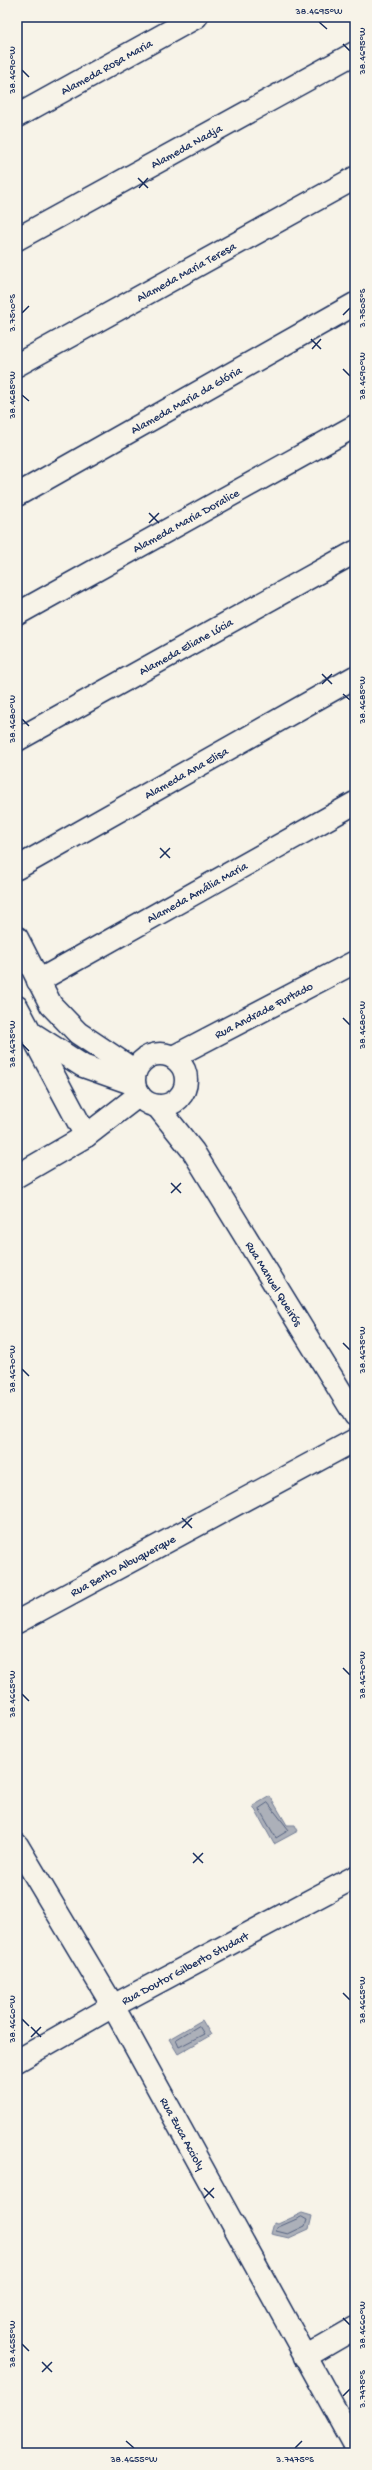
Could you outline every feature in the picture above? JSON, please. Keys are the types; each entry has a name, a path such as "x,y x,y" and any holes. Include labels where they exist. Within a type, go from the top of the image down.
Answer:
{"street":[{"name":"Alameda Rosa Maria","path":"17,116 196,17"},
{"name":"Alameda Nadja","path":"17,239 355,52"},
{"name":"Alameda Maria Teresa","path":"17,365 355,178"},
{"name":"Alameda Maria da Glória","path":"17,495 355,304"},
{"name":"Alameda Maria Doralice","path":"17,614 355,426"},
{"name":"Alameda Eliane Lúcia","path":"17,740 355,552"},
{"name":"Alameda Ana Elisa","path":"17,868 355,677"},
{"name":"Alameda Amália Maria","path":"38,982 355,803"},
{"path":"17,938 51,1006 78,1033 141,1089 165,1105 178,1098 186,1084 185,1076 179,1062 172,1057 155,1054 140,1063 141,1089"},
{"name":"Rua Andrade Furtado","path":"172,1057 355,962"},
{"path":"17,1007 86,1136"},
{"path":"32,1034 83,1066 141,1089"},
{"path":"17,1176 86,1136 141,1089"},
{"name":"Rua Manuel Queirós","path":"141,1089 193,1151 355,1415"},
{"name":"Rua Manuel Queirós","path":"178,1098 193,1151"},
{"name":"Rua Bento Albuquerque","path":"17,1622 355,1440"},
{"name":"Rua Zuca Accioly","path":"17,1845 113,2006 355,2446"},
{"name":"Rua Doutor Gilberto Studart","path":"17,2061 113,2006 355,1877"},
{"path":"305,2357 355,2328"}],"water":[{"path":"270,1796 287,1825 295,1825 298,1831 274,1844 253,1806"},
{"path":"202,2020 211,2035 178,2054 169,2039"},
{"path":"302,2213 312,2216 309,2229 289,2238 271,2234 274,2223 278,2224"}]}
